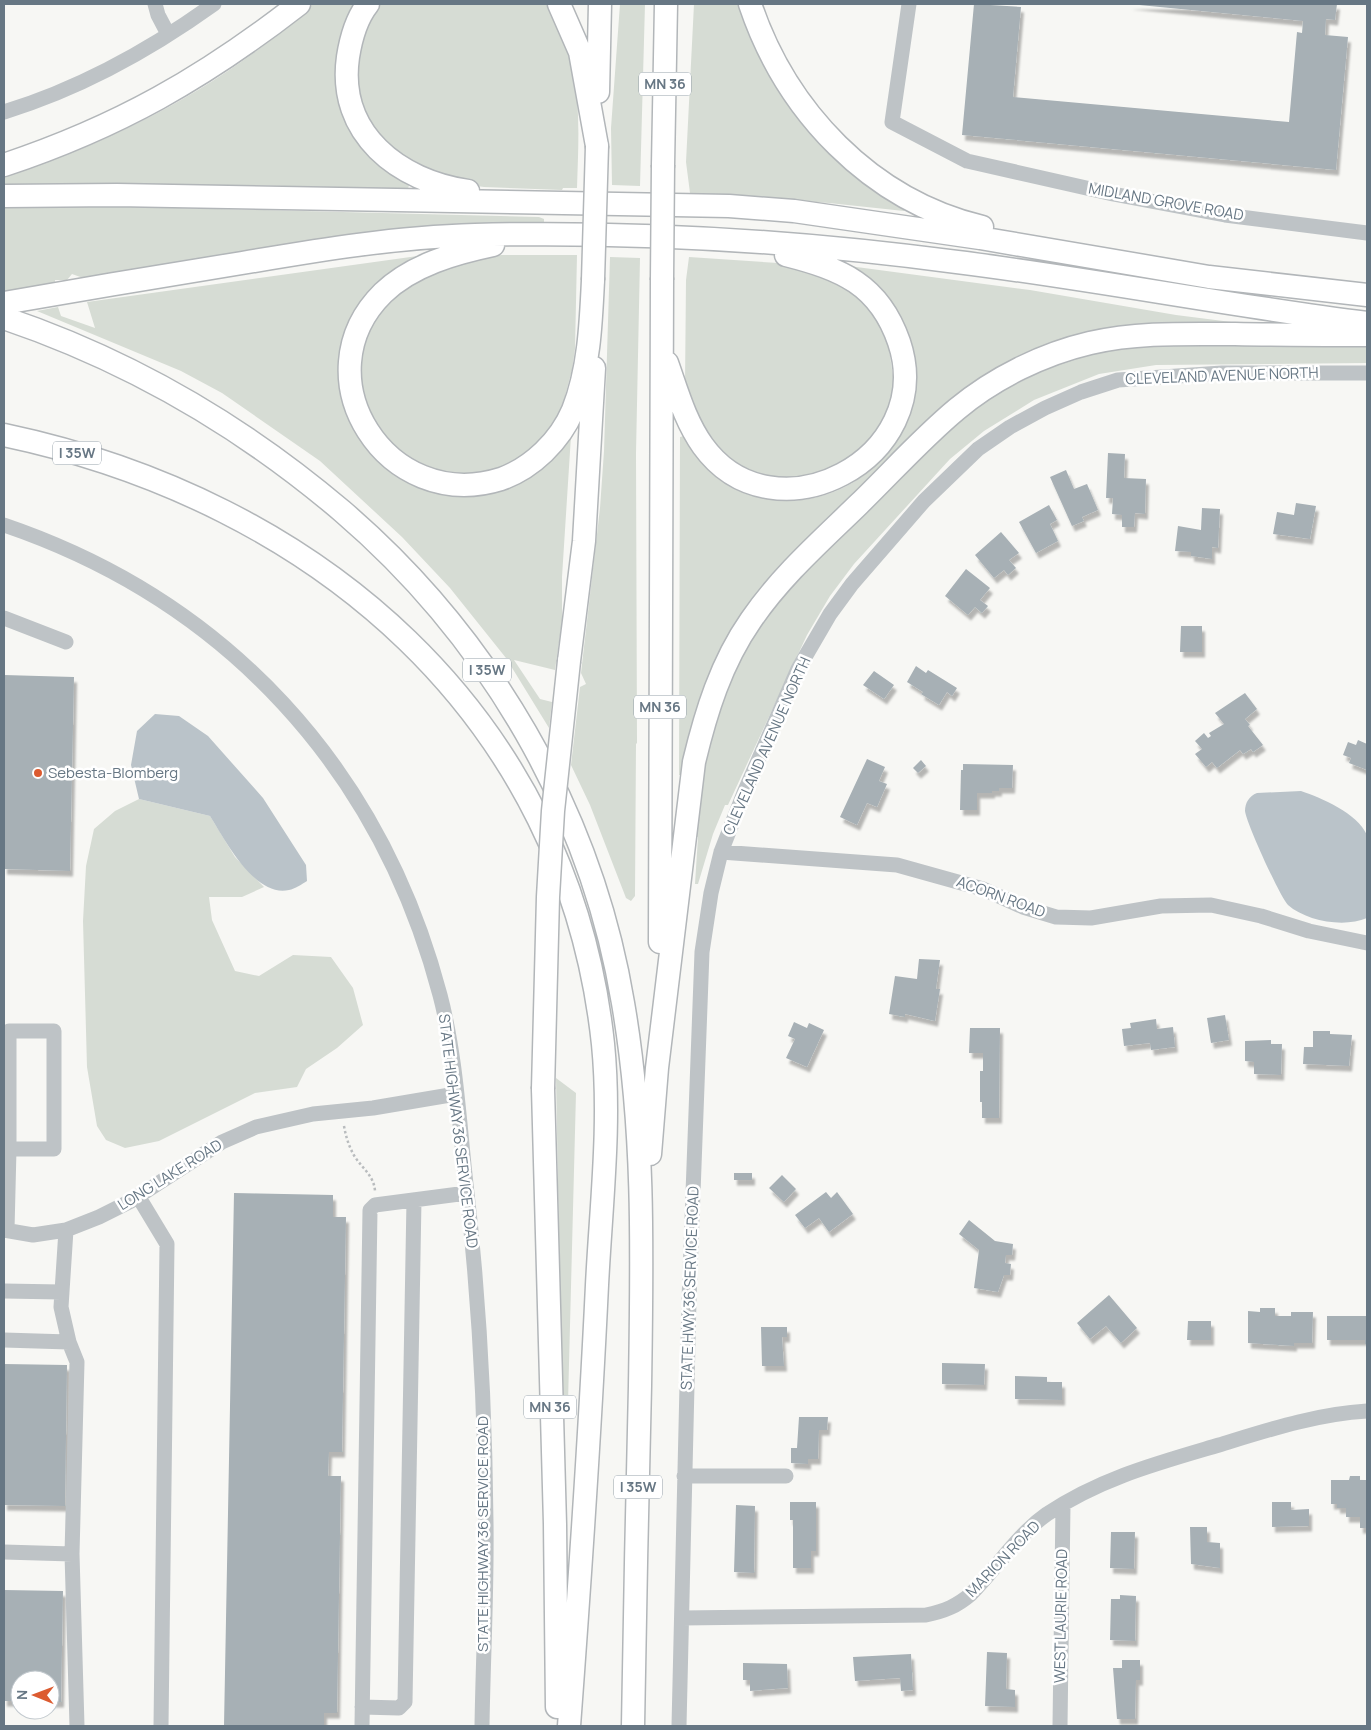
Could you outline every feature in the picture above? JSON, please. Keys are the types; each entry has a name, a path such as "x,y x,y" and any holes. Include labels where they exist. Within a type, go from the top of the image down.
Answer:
{"highway":[{"path":"4,165 60,146 154,102 205,72 254,39 299,4"},
{"path":"368,4 356,25 350,45 347,76 352,107 360,126 373,146 403,170 450,189 554,203"},
{"path":"559,4 580,52 597,146"},
{"name":"MN 36","path":"558,1726 555,1524 543,1089 546,946 552,821 583,549 592,431 596,325 594,280 600,4"},
{"name":"MN 36","path":"642,1248 657,1068 660,929 661,345 666,4"},
{"path":"750,4 763,39 795,96 838,147 874,178 927,208 1012,236 1036,248"},
{"path":"4,196 127,195 729,206 794,211 1036,248 1210,278 1367,295"},
{"path":"547,234 453,254 405,276 384,292 373,306 362,324 354,344 352,385 356,406 364,425 382,450 401,466 442,484 471,485 490,482 512,475 531,463 563,429 579,391 591,330 594,280"},
{"path":"4,303 321,249 396,240 472,235 547,234 727,239 843,248 958,262 1214,302 1367,323"},
{"path":"661,345 693,431 717,461 732,473 751,482 771,488 790,489 816,485 837,477 856,466 878,448 889,434 898,416 905,379 902,351 895,331 884,311 856,282 839,271 820,263 727,239"},
{"name":"I 35W","path":"4,318 84,349 140,376 202,410 276,459 358,526 433,601 500,688 530,737 578,840 597,893 612,948 624,1004 639,1153 642,1248 633,1726"},
{"path":"657,1068 688,799 703,725 715,689 730,654 772,590 801,560 957,409 988,387 1020,369 1053,355 1088,344 1125,336 1162,333 1367,335"},
{"name":"I 35W","path":"4,435 79,454 171,487 258,530 309,560 347,587 416,647 447,681 482,726 517,781 563,870 587,954 597,999 606,1091 589,1443 569,1726"}],"street":[{"path":"155,4 158,16 168,34"},
{"path":"4,112 52,95 104,72 214,4"},
{"name":"MIDLAND GROVE ROAD","path":"909,4 892,122 967,161 1113,194 1216,213 1367,233"},
{"name":"CLEVELAND AVENUE NORTH","path":"721,852 744,793 798,669 830,614 872,560 911,516 978,449 1045,408 1081,392 1118,380 1222,373 1367,373"},
{"name":"STATE HIGHWAY 36 SERVICE ROAD","path":"4,526 80,555 126,578 164,602 240,660 306,729 362,807 387,851 406,892 426,945 441,999 451,1049 467,1193 483,1375 486,1525 482,1726"},
{"path":"4,618 66,642"},
{"name":"ACORN ROAD","path":"721,852 897,864 983,889 1023,907 1056,917 1091,918 1161,906 1211,905 1261,916 1309,931 1367,943"},
{"name":"STATE HWY 36 SERVICE ROAD","path":"679,1726 684,1476 702,952 710,893 721,852"},
{"path":"6,1149 54,1149 54,1032 9,1031 6,1149 6,1230"},
{"name":"LONG LAKE ROAD","path":"6,1230 33,1235 66,1230 100,1217 138,1196 222,1142 256,1127 313,1114 373,1108 456,1094"},
{"path":"362,1726 370,1210 375,1205 467,1193"},
{"path":"138,1196 167,1244 161,1726"},
{"path":"362,1707 399,1708 405,1702 414,1200"},
{"path":"66,1230 61,1308 69,1342 77,1362 72,1554 77,1726"},
{"path":"4,1292 61,1292"},
{"path":"4,1340 69,1342"},
{"name":"MARION ROAD","path":"682,1618 926,1614 946,1610 960,1604 971,1594 1033,1525 1086,1490 1155,1464 1314,1418 1367,1410"},
{"path":"684,1476 786,1476"},
{"name":"WEST LAURIE ROAD","path":"1060,1726 1063,1505"},
{"path":"4,1552 72,1554"}],"path":[{"path":"344,1126 346,1138 355,1156 374,1183 375,1205"}],"shaded area":[{"path":"313,4 358,4 339,56 385,168 409,185 408,189 242,185 4,186 4,177 46,163 128,128 207,85 244,60"},
{"path":"378,4 547,4 559,25 568,47 577,93 577,188 563,188 562,190 484,187 456,183 389,150 361,108 355,68 368,19"},
{"path":"620,4 645,4 640,186 612,185 611,128"},
{"path":"694,4 740,4 753,44 777,86 905,207 904,211 829,203 690,193 686,162"},
{"path":"101,206 539,217 544,219 544,224 83,278 72,274 67,280 55,280 55,284 4,292 4,207"},
{"path":"432,254 367,301 350,419 364,444 395,475 418,487 442,494 462,496 496,491 514,485 542,468 571,436 562,577 562,621 555,670 514,660 540,699 552,702 549,728 506,658 450,588 402,537 320,461 222,393 181,371 37,311 58,307 61,316 95,328 87,302"},
{"path":"501,255 577,255 575,349 572,370 561,411 551,430 540,442 509,467 469,477 417,468 371,425 358,374 364,338 381,307 424,275"},
{"path":"610,257 640,258 636,453 637,743 635,896 631,901 626,898 590,805 571,765 580,687 586,684 581,673 600,508 604,451"},
{"path":"689,257 778,263 823,277 847,289 869,307 887,336 895,389 881,432 831,475 759,479 711,446 685,385 686,280"},
{"path":"849,266 1030,290 1176,315 1247,324 1043,351 780,569 684,775 679,775 680,437 684,436 695,454 709,470 735,488 764,498 794,501 823,496 850,484 874,467 894,443 908,415 914,387 913,358 904,331"},
{"path":"1145,343 1367,345 1367,363 1156,365 1099,374 1034,400 984,431 950,459 854,564 830,596 807,635 728,805 725,805 713,834 698,884 695,884 698,837 695,836 702,777 712,735 724,698 741,660 768,612 794,580 905,470 980,402 1050,367 1078,357"},
{"path":"155,714 179,716 208,736 263,798 306,865 307,881 289,890 276,890 264,885 242,865 210,816 139,799 131,765 137,731"},
{"path":"1301,791 1328,802 1347,813 1362,827 1367,835 1367,918 1347,922 1315,919 1296,911 1288,905 1278,888 1251,829 1245,811 1246,805 1248,800 1257,793"},
{"path":"139,799 210,816 235,857 264,887 242,897 209,897 212,920 235,971 259,976 293,955 331,957 353,988 363,1025 337,1048 306,1069 297,1087 255,1093 159,1141 125,1148 106,1140 97,1126 87,1067 83,921 86,866 94,829 115,811"},
{"path":"556,1078 576,1093 568,1403 562,1404"}],"building":[{"path":"974,4 1021,7 1013,97 1289,122 1297,32 1302,33 1303,21 1129,4 1337,4 1335,20 1326,19 1325,35 1348,37 1336,170 962,135"},
{"path":"1108,453 1125,454 1124,478 1146,479 1145,514 1135,513 1134,527 1122,527 1122,515 1112,514 1113,498 1106,498"},
{"path":"1066,470 1074,489 1087,484 1098,510 1082,517 1084,521 1072,526 1050,477"},
{"path":"1296,503 1316,506 1310,539 1273,534 1277,512 1294,515"},
{"path":"1049,505 1057,520 1050,524 1058,541 1036,553 1019,522"},
{"path":"1202,508 1220,509 1218,548 1212,547 1212,559 1191,556 1191,552 1175,551 1178,526 1201,530"},
{"path":"1001,532 1019,553 1009,560 1016,568 1008,575 1004,570 994,578 975,555"},
{"path":"966,569 990,588 980,600 988,606 982,613 975,607 968,615 945,596"},
{"path":"1181,626 1202,626 1202,652 1180,652"},
{"path":"916,666 926,673 928,670 957,688 952,696 947,692 939,705 921,694 923,692 907,682"},
{"path":"874,671 894,685 884,699 863,685"},
{"name":"Sebesta-Blomberg","path":"4,675 74,677 70,871 4,869"},
{"path":"1245,693 1257,709 1245,719 1250,725 1248,726 1263,745 1253,752 1251,749 1243,754 1240,750 1217,768 1212,762 1206,767 1195,754 1202,749 1195,741 1204,733 1208,738 1211,736 1209,733 1224,724 1215,713"},
{"path":"1358,740 1367,744 1367,770 1349,763 1351,758 1343,755 1348,742 1356,745"},
{"path":"867,759 885,767 879,781 887,784 877,807 867,803 857,825 840,817"},
{"path":"921,760 926,766 918,773 913,768"},
{"path":"963,764 1013,765 1012,788 999,788 999,791 992,791 992,793 977,793 977,810 960,810 961,770 963,770"},
{"path":"919,959 940,960 936,989 940,989 935,1021 905,1014 905,1017 889,1014 895,976 917,979"},
{"path":"1225,1015 1229,1040 1211,1043 1207,1018"},
{"path":"1156,1019 1157,1029 1173,1027 1175,1047 1151,1050 1150,1043 1124,1046 1122,1029 1131,1028 1130,1023"},
{"path":"794,1022 807,1028 809,1023 824,1030 807,1067 786,1058 795,1039 788,1036"},
{"path":"970,1028 1000,1028 999,1118 982,1118 980,1071 983,1071 983,1053 969,1053"},
{"path":"1313,1031 1330,1031 1330,1034 1352,1035 1349,1066 1303,1064 1304,1047 1313,1047"},
{"path":"1271,1040 1271,1044 1282,1044 1281,1075 1254,1074 1254,1062 1245,1061 1245,1041"},
{"path":"734,1173 752,1173 752,1180 734,1180"},
{"path":"782,1175 796,1189 784,1202 769,1188"},
{"path":"826,1192 831,1198 837,1192 853,1214 829,1232 819,1218 805,1228 795,1215"},
{"path":"234,1193 333,1195 333,1217 346,1217 342,1452 329,1452 328,1476 341,1476 337,1713 324,1713 324,1726 224,1726"},
{"path":"969,1220 995,1241 1013,1244 1012,1255 1006,1255 1005,1263 1011,1264 1010,1275 1004,1275 998,1292 974,1288 979,1250 959,1234"},
{"path":"1109,1295 1137,1328 1121,1343 1106,1326 1090,1339 1077,1323"},
{"path":"1260,1308 1275,1308 1275,1316 1291,1316 1291,1312 1313,1312 1312,1343 1294,1343 1294,1346 1248,1343 1248,1311 1260,1312"},
{"path":"1327,1316 1367,1316 1367,1344 1365,1344 1365,1340 1327,1340"},
{"path":"1188,1321 1211,1321 1211,1340 1187,1340"},
{"path":"761,1327 787,1327 787,1337 782,1337 784,1366 762,1366"},
{"path":"942,1363 985,1364 984,1385 942,1384"},
{"path":"4,1364 67,1365 65,1506 4,1505"},
{"path":"1015,1376 1047,1377 1047,1382 1062,1382 1062,1400 1015,1399"},
{"path":"799,1417 828,1417 827,1430 819,1430 818,1459 808,1459 808,1464 791,1463 791,1448 797,1448"},
{"path":"1350,1476 1360,1476 1360,1480 1367,1480 1367,1528 1360,1528 1360,1517 1346,1517 1346,1508 1337,1508 1337,1504 1331,1504 1331,1480 1349,1480"},
{"path":"790,1502 816,1502 816,1551 811,1551 811,1568 793,1568 793,1520 790,1520"},
{"path":"1272,1502 1291,1502 1291,1510 1309,1509 1309,1526 1272,1527"},
{"path":"736,1505 755,1506 754,1573 734,1572"},
{"path":"1190,1527 1207,1527 1207,1542 1220,1543 1220,1568 1191,1564"},
{"path":"1111,1532 1135,1532 1134,1569 1110,1568"},
{"path":"4,1590 63,1591 61,1702 60,1670 10,1670 10,1701 4,1701"},
{"path":"1120,1595 1136,1596 1135,1641 1110,1640 1111,1599 1120,1599"},
{"path":"987,1652 1007,1653 1006,1689 1015,1690 1015,1707 985,1706"},
{"path":"911,1654 913,1690 901,1691 900,1678 855,1681 853,1657"},
{"path":"1122,1660 1140,1660 1140,1680 1136,1680 1135,1719 1117,1719 1113,1668 1122,1668"},
{"path":"743,1663 787,1664 788,1688 750,1691 750,1680 743,1680"}],"place":[{"name":"Sebesta-Blomberg","path":"38,773"}]}
